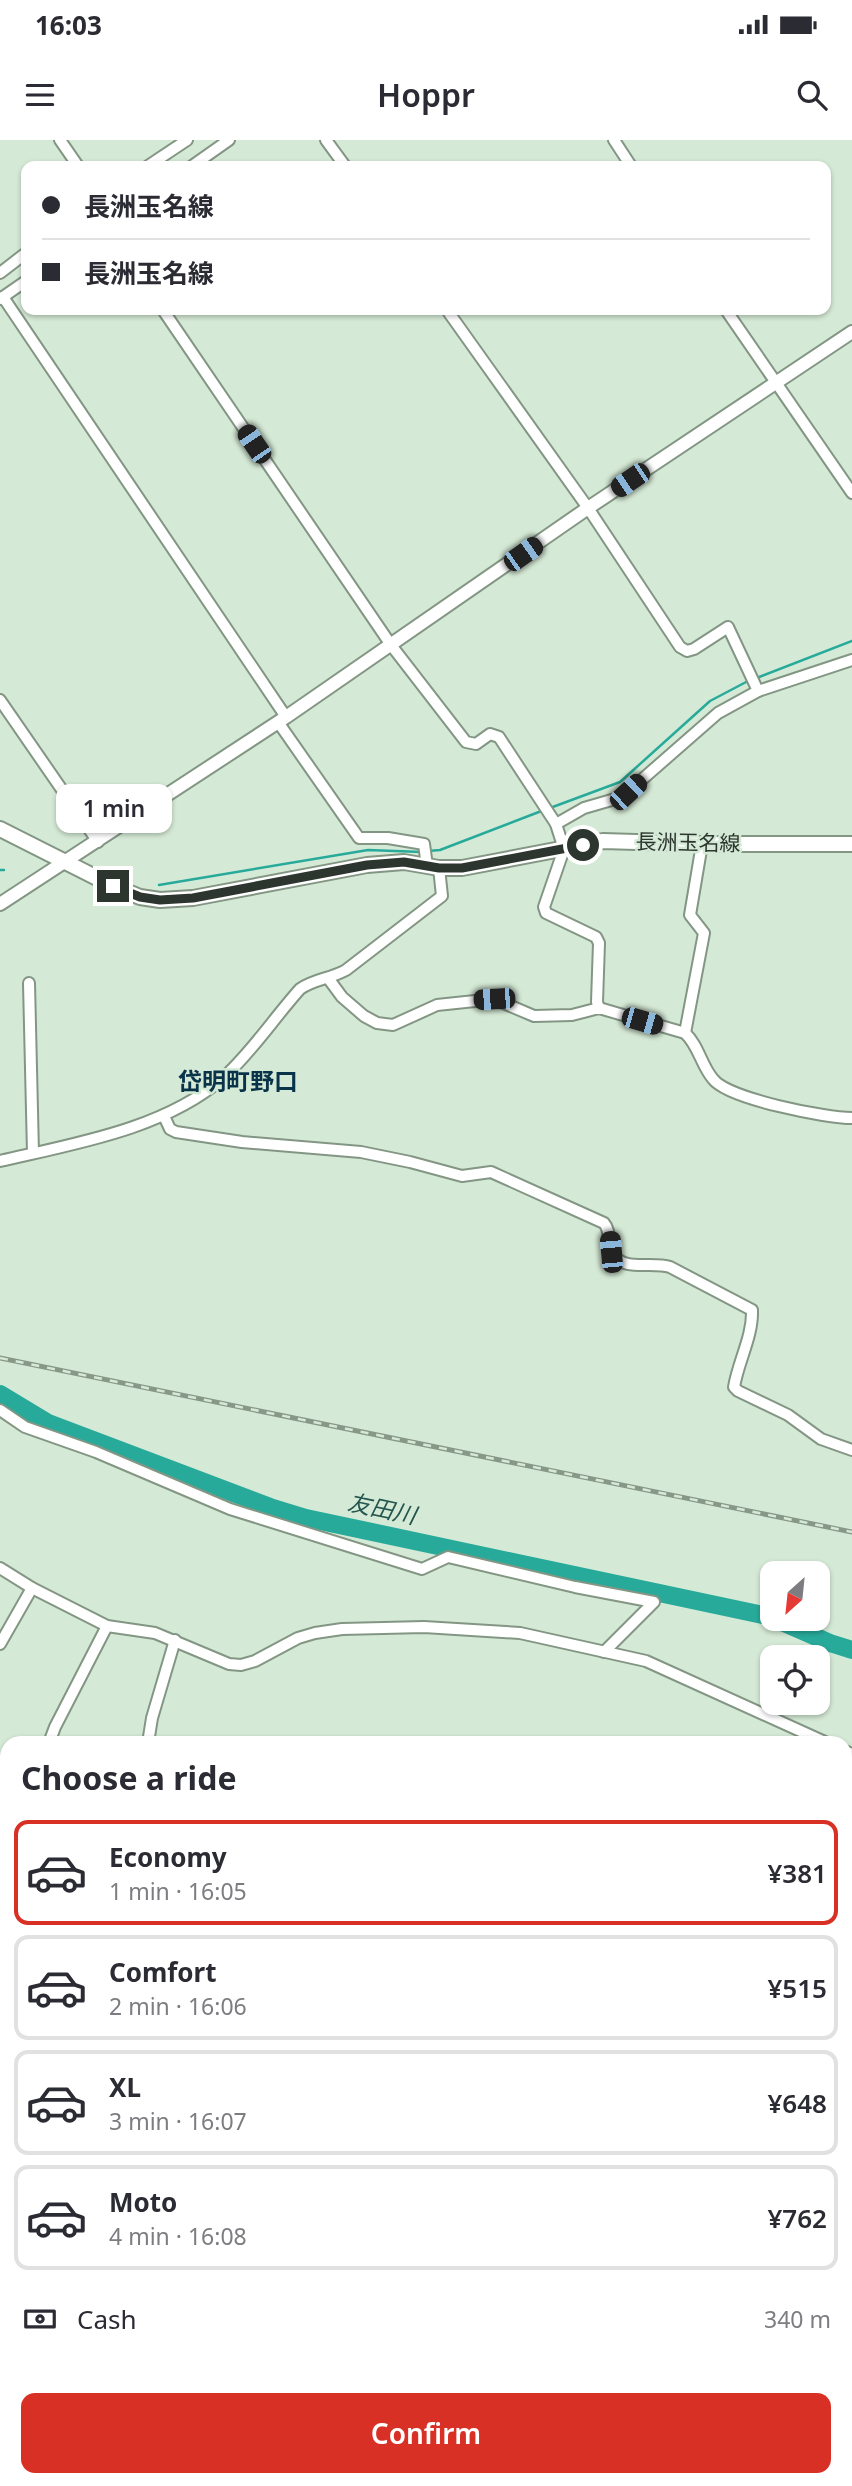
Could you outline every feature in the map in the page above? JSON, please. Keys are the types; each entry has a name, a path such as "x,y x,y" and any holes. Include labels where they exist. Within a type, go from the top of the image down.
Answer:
{"main road":[{"name":"長洲玉名線","path":"0,829 113,886 140,897 160,900 193,898 367,865 429,859 462,868 603,841 852,844"}],"street":[{"path":"60,140 75,161"},
{"path":"156,161 187,140"},
{"path":"199,161 229,140"},
{"path":"326,140 341,161"},
{"path":"614,140 628,161"},
{"path":"0,273 21,257"},
{"path":"0,1161 65,1147 164,1116 195,1098 220,1080 300,989 312,980 328,978 346,970 442,896 424,844 388,838 359,838 1,298 21,284"},
{"path":"166,315 391,645 466,742 476,744 490,734 499,737 556,824 564,849 544,907 546,913 596,937 599,943 599,1008"},
{"path":"451,315 588,508 680,647 694,649 728,627 756,683"},
{"path":"729,315 852,493"},
{"path":"0,904 282,720 588,508 852,332"},
{"path":"556,824 584,808 622,797 756,683 852,660"},
{"path":"0,700 98,842"},
{"path":"685,1033 704,933 690,915 692,890 702,844"},
{"path":"328,978 342,997 364,1016 377,1023 393,1025 437,1005 461,1001 494,999 534,1016 572,1015 599,1008 685,1033 694,1042 712,1079 720,1086 772,1104 852,1118"},
{"path":"29,983 33,1153"},
{"path":"164,1116 170,1129 176,1132 242,1142 361,1152 462,1176 491,1172 604,1223 609,1228 611,1252 617,1259 630,1266 657,1263 670,1267 752,1310 752,1320 734,1387 788,1415 821,1439 852,1450"},
{"path":"0,1410 25,1427 96,1452 230,1509 422,1569 448,1557 575,1587 654,1602 604,1652"},
{"path":"0,1568 32,1588 107,1626 155,1633 229,1664 241,1665 255,1661 298,1638 315,1633 372,1627 424,1627 520,1633 646,1661 812,1736"},
{"path":"0,1644 32,1588"},
{"path":"52,1736 107,1626"},
{"path":"149,1736 174,1640"}],"waterway":[{"path":"754,679 852,641"},
{"path":"550,808 620,782 710,701 748,681"},
{"path":"428,851 440,850 544,810"},
{"path":"159,885 368,850 422,852"},
{"name":"友田川","path":"0,1394 48,1423 270,1507 306,1518 760,1614"},
{"name":"友田川","path":"802,1631 852,1650"}],"railway":[{"path":"0,1358 852,1532"}],"district":[{"name":"岱明町野口","path":"238,1082"}],"route":[{"path":"113,886 140,897 160,900 193,898 367,865 404,862 439,868 462,868 583,845"}]}
